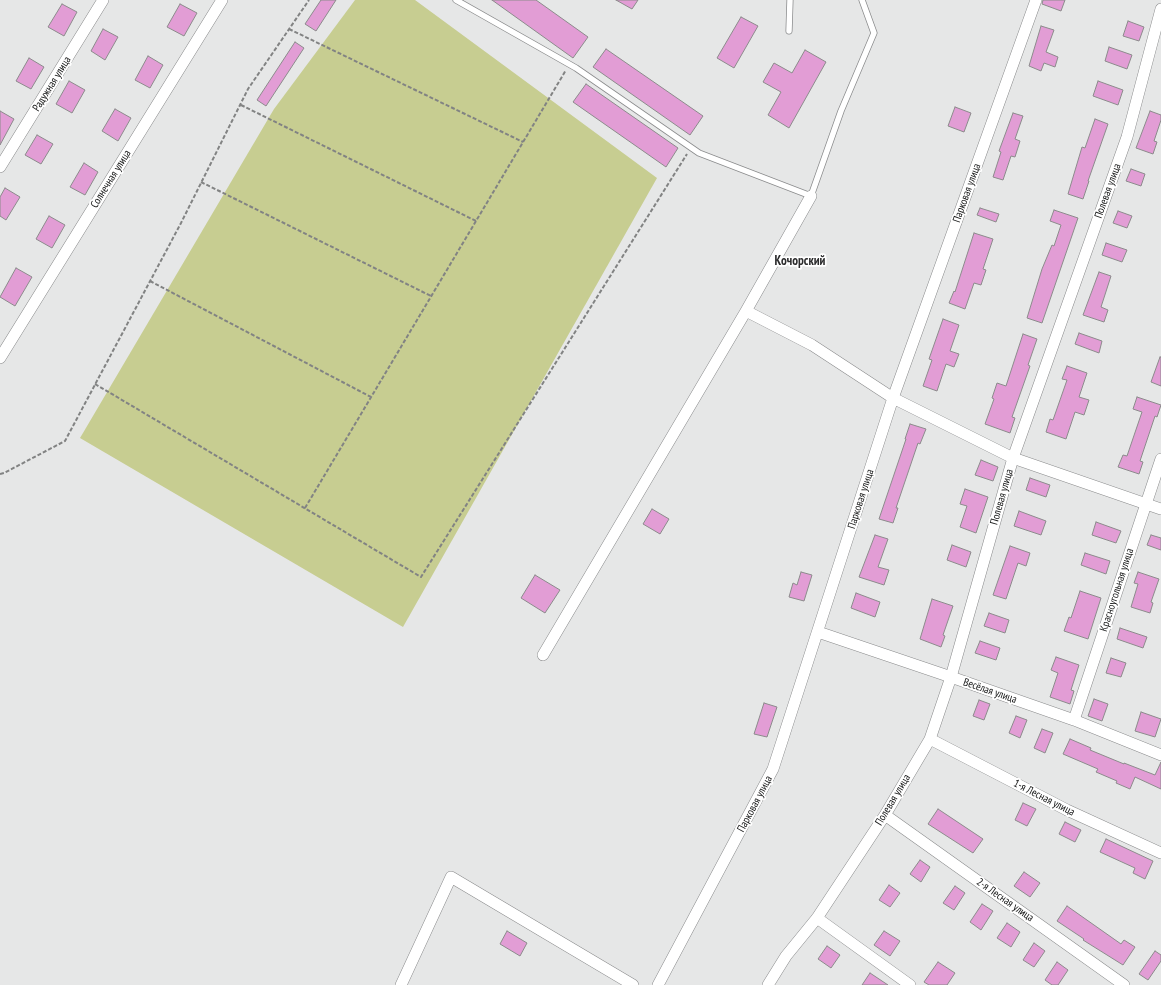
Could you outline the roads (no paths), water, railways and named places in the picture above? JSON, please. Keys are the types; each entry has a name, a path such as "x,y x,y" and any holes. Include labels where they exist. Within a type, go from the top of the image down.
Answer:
{"street":[{"name":"Радужная улица","path":"0,167 103,0"},
{"name":"Солнечная улица","path":"0,358 222,0"},
{"name":"Парковая улица","path":"658,985 774,769 893,398 1036,0"},
{"name":"Полевая улица","path":"768,985 786,956 817,918 885,815 930,739 951,677 1013,458 1127,137 1161,9"},
{"path":"543,655 746,310 811,196"},
{"path":"746,310 812,345 893,398 1013,458 1161,509"},
{"name":"Красноугольная улица","path":"1074,720 1161,459"},
{"name":"Весёлая улица","path":"818,632 1074,720 1161,755"},
{"name":"1-я Лесная улица","path":"930,739 1067,810 1161,853"},
{"name":"2-я Лесная улица","path":"885,815 1124,985"},
{"path":"400,985 452,877 632,985"},
{"path":"817,918 910,985"}],"lane":[{"path":"456,0 570,64 700,153 811,196 841,111 874,33 862,0"},
{"path":"789,31 790,0"}],"district":[{"name":"Кочорский","path":"800,261"}]}
